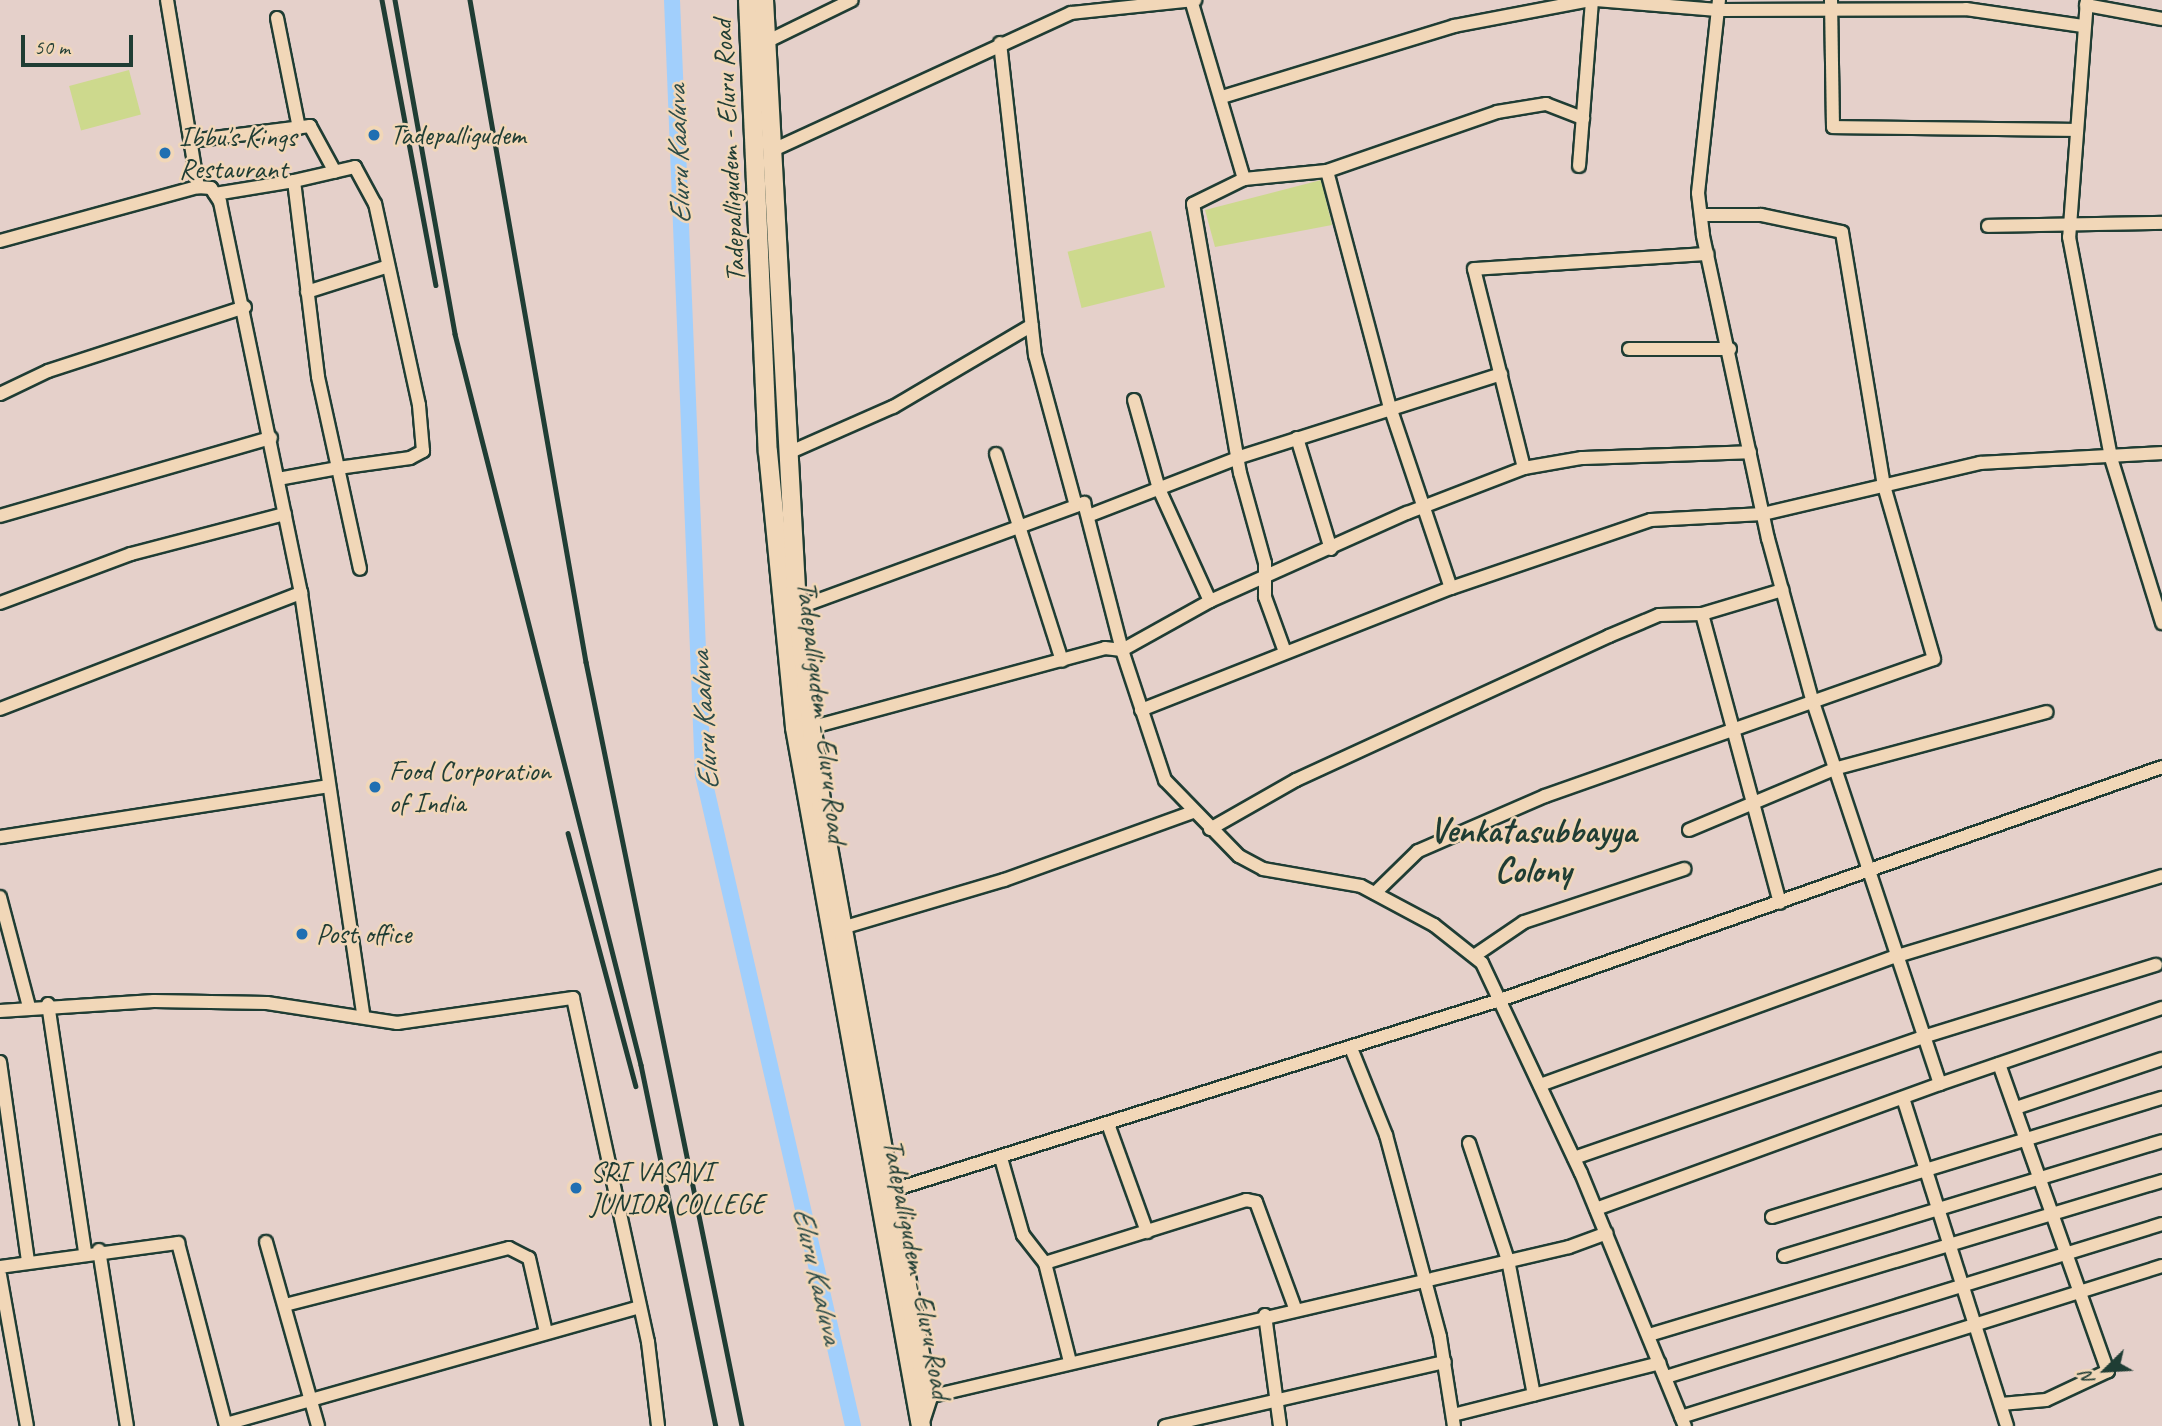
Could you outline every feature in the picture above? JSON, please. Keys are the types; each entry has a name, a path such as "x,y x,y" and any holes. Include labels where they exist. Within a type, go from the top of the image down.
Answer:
{"main road":[{"name":"Tadepalligudem - Eluru Road","path":"748,0 768,452 785,649 808,828 921,1423"},
{"name":"Tadepalligudem - Eluru Road","path":"764,0 797,608 845,927 928,1397 921,1423"}],"street":[{"path":"167,0 198,187"},
{"path":"768,41 852,0"},
{"path":"774,150 1000,43 1071,13 1105,3 1192,0 1244,178"},
{"path":"1579,166 1593,0"},
{"path":"1222,97 1454,26 1593,0 1966,9 2083,26"},
{"path":"2162,19 2086,2 2070,224 2086,349 2111,458 2162,623"},
{"path":"1718,5 1701,215 1708,254 1763,514 1813,703 1894,957 1940,1084"},
{"path":"1830,5 1833,127 2075,130"},
{"path":"278,18 299,128"},
{"path":"1000,43 1032,325 1076,506"},
{"path":"1285,652 1263,580 1265,563 1240,457 1193,204 1244,178 1326,171 1497,112 1546,104 1583,118"},
{"path":"190,141 310,126 335,172"},
{"path":"0,241 198,187 215,194 294,181 355,167 374,199 386,267 419,405 423,451 410,458 278,479"},
{"path":"1326,171 1390,407 1421,508 1451,588"},
{"path":"294,181 307,292 338,468 360,569"},
{"path":"215,194 244,307 301,593 363,1015"},
{"path":"1375,893 1418,851 1545,796 1934,659 1884,486 1842,232 1761,215 1701,215"},
{"path":"1988,226 2162,223"},
{"path":"1524,468 1474,269 1708,254"},
{"path":"307,292 386,267"},
{"path":"0,394 48,371 244,307"},
{"path":"788,453 893,407 1032,325"},
{"path":"1629,349 1730,349"},
{"path":"1088,516 1240,457 1390,407 1501,374"},
{"path":"1134,400 1159,489 1210,601"},
{"path":"0,516 271,438"},
{"path":"1297,438 1331,549"},
{"path":"814,727 1105,648 1122,650 1210,601 1263,580 1421,508 1524,468 1582,458 1751,452"},
{"path":"1141,710 1285,652 1364,626 1451,588 1651,520 1763,514 1980,463 2111,458 2162,453"},
{"path":"996,454 1062,661"},
{"path":"797,608 1084,503 1122,650 1165,780 1210,829 1263,869 1375,893 1434,925 1474,956 1503,999 1607,1233 1683,1421 1976,1323 2162,1266"},
{"path":"0,603 131,554 285,514"},
{"path":"1210,829 1296,780 1659,615 1702,614 1782,590"},
{"path":"0,709 301,593"},
{"path":"1702,614 1780,903"},
{"path":"1689,830 1752,806 1834,769 2046,712"},
{"path":"892,1190 1503,999 2162,767"},
{"path":"0,837 328,786"},
{"path":"845,927 1004,880 1193,812"},
{"path":"1474,956 1524,922 1684,869"},
{"path":"1540,1085 1894,957 2162,876"},
{"path":"0,897 29,1007"},
{"path":"1574,1158 1923,1037 2156,965"},
{"path":"0,1011 48,1004 267,1003 363,1015 397,1023 573,998 640,1307 658,1426"},
{"path":"48,1004 85,1252"},
{"path":"1596,1209 1940,1084 2162,1008"},
{"path":"1351,1048 1386,1135 1445,1362 1454,1420 1534,1395 1660,1363"},
{"path":"2016,1108 2162,1059"},
{"path":"0,1062 28,1262"},
{"path":"1999,1064 2083,1290 2106,1376 2046,1400 2001,1404"},
{"path":"1903,1098 1953,1247 2007,1426"},
{"path":"1772,1217 2030,1144 2162,1098"},
{"path":"1108,1124 1147,1232"},
{"path":"1784,1256 1941,1212 2162,1141"},
{"path":"1469,1143 1508,1260 1534,1395"},
{"path":"1000,1158 1023,1235 1045,1263 1070,1362"},
{"path":"1649,1335 1953,1247 2162,1181"},
{"path":"1045,1263 1245,1200 1256,1202 1296,1308"},
{"path":"1666,1377 2162,1224"},
{"path":"928,1397 1265,1315 1508,1260 1607,1233"},
{"path":"0,1267 99,1250 178,1242 226,1425 640,1307"},
{"path":"266,1242 318,1426"},
{"path":"285,1306 509,1248 529,1258 546,1332"},
{"path":"99,1250 128,1426"},
{"path":"0,1275 27,1426"},
{"path":"1265,1315 1280,1426"},
{"path":"1165,1426 1278,1396 1445,1362"},
{"path":"1216,1411 1217,1426"}],"green space":[{"path":"129,70 141,114 81,130 69,86"},
{"path":"1321,180 1332,225 1215,247 1205,210"},
{"path":"1151,231 1165,287 1082,308 1068,252"}],"waterway":[{"name":"Eluru Kaaluva","path":"672,0 703,775 853,1426"}],"railway":[{"path":"382,0 436,285"},
{"path":"395,0 455,334 641,1065 716,1426"},
{"path":"470,0 586,662 742,1426"},
{"path":"568,833 636,1086"}],"place":[{"name":"Tadepalligudem","path":"374,135"},
{"name":"Ibbu's Kings Restaurant","path":"165,153"},
{"name":"Food Corporation of India","path":"375,787"},
{"name":"Post office","path":"302,934"},
{"name":"SRI VASAVI JUNIOR COLLEGE","path":"576,1188"}],"district":[{"name":"Venkatasubbayya Colony","path":"1533,851"}]}
